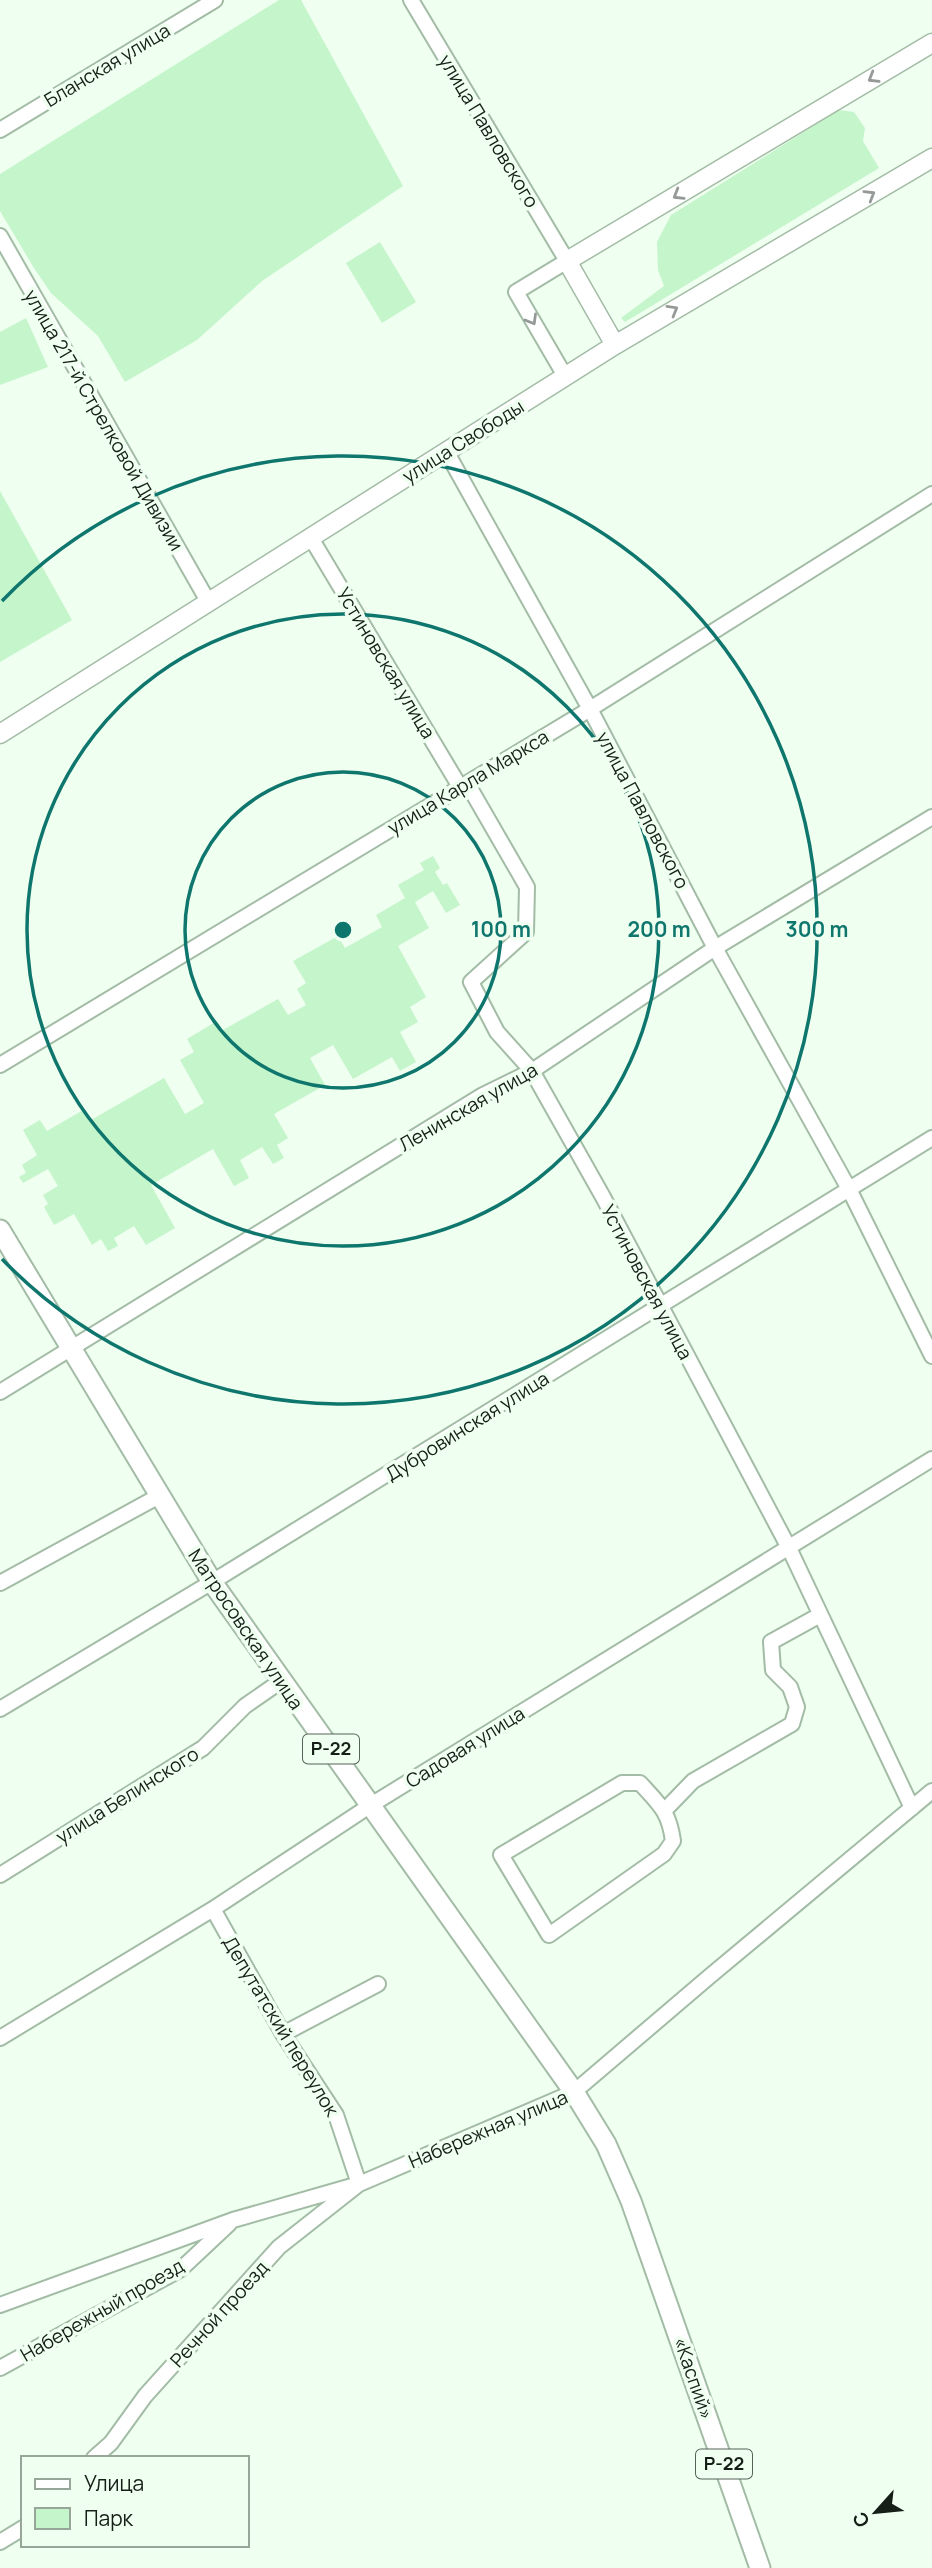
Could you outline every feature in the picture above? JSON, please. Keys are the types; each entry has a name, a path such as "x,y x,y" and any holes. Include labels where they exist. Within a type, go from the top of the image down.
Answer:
{"highway":[{"name":"Матросовская улица","path":"0,1232 212,1582 574,2092 606,2144 656,2268"},
{"name":"«Каспий»","path":"656,2268 760,2568"}],"main road":[{"path":"615,345 567,261 932,43"},
{"name":"улица Свободы","path":"0,734 615,345 932,159"}],"street":[{"name":"Бланская улица","path":"0,130 215,0"},
{"name":"улица Павловского","path":"411,0 567,261"},
{"name":"улица 217-й Стрелковой Дивизии","path":"0,236 209,603"},
{"path":"565,376 516,292 567,261"},
{"name":"улица Павловского","path":"446,452 590,709 715,947 849,1189 932,1356"},
{"name":"улица Карла Маркса","path":"0,1065 590,709 932,494"},
{"name":"Устиновская улица","path":"311,538 527,887 526,932 471,982 496,1032 532,1071 661,1307 789,1548 912,1808"},
{"name":"Ленинская улица","path":"0,1392 484,1095 532,1071 715,947 932,817"},
{"name":"Дубровинская улица","path":"0,1709 661,1307 932,1138"},
{"name":"Садовая улица","path":"0,2038 213,1909 371,1805 932,1459"},
{"path":"0,1583 159,1496"},
{"path":"665,1810 693,1782 792,1724 797,1707 790,1688 774,1670 771,1642 820,1615"},
{"name":"улица Белинского","path":"0,1875 204,1748 245,1706 281,1681"},
{"path":"622,1783 640,1783 665,1810 673,1840 664,1854 549,1935 501,1855 622,1783"},
{"name":"Набережная улица","path":"0,2305 233,2220 359,2184 574,2092 932,1791"},
{"name":"Депутатский переулок","path":"213,1909 283,2034 336,2115 359,2184"},
{"path":"283,2034 378,1984"},
{"name":"Речной проезд","path":"96,2456 111,2443 145,2396 279,2247 359,2184"},
{"name":"Набережный проезд","path":"0,2368 181,2269 233,2220"},
{"path":"0,2542 21,2529"}],"green space":[{"path":"279,0 301,0 403,186 262,281 197,340 125,382 98,336 51,293 34,268 0,211 0,174"},
{"path":"839,110 854,112 865,128 863,141 879,168 625,322 621,318 664,286 658,270 657,242 671,215"},
{"path":"380,242 416,302 382,323 346,263"},
{"path":"26,318 48,367 0,385 0,332"},
{"path":"0,491 72,620 0,662"},
{"path":"433,856 440,868 435,872 443,885 447,883 460,905 446,913 433,891 415,902 429,928 398,946 426,997 410,1007 418,1022 400,1032 416,1062 400,1071 392,1057 353,1079 333,1045 310,1058 325,1085 274,1114 288,1138 277,1145 284,1158 273,1164 262,1147 240,1160 249,1178 234,1186 213,1149 151,1185 175,1228 146,1245 134,1226 114,1238 118,1246 108,1251 101,1239 92,1245 74,1214 54,1225 44,1207 48,1204 43,1195 58,1186 48,1169 23,1183 19,1177 26,1173 22,1165 37,1155 23,1130 40,1120 47,1131 85,1109 91,1120 164,1078 185,1114 204,1103 180,1060 194,1052 187,1039 217,1021 223,1030 278,999 288,1015 306,1005 297,989 306,983 293,961 338,936 345,948 382,927 376,915 405,898 398,885 424,870 420,863"}]}
